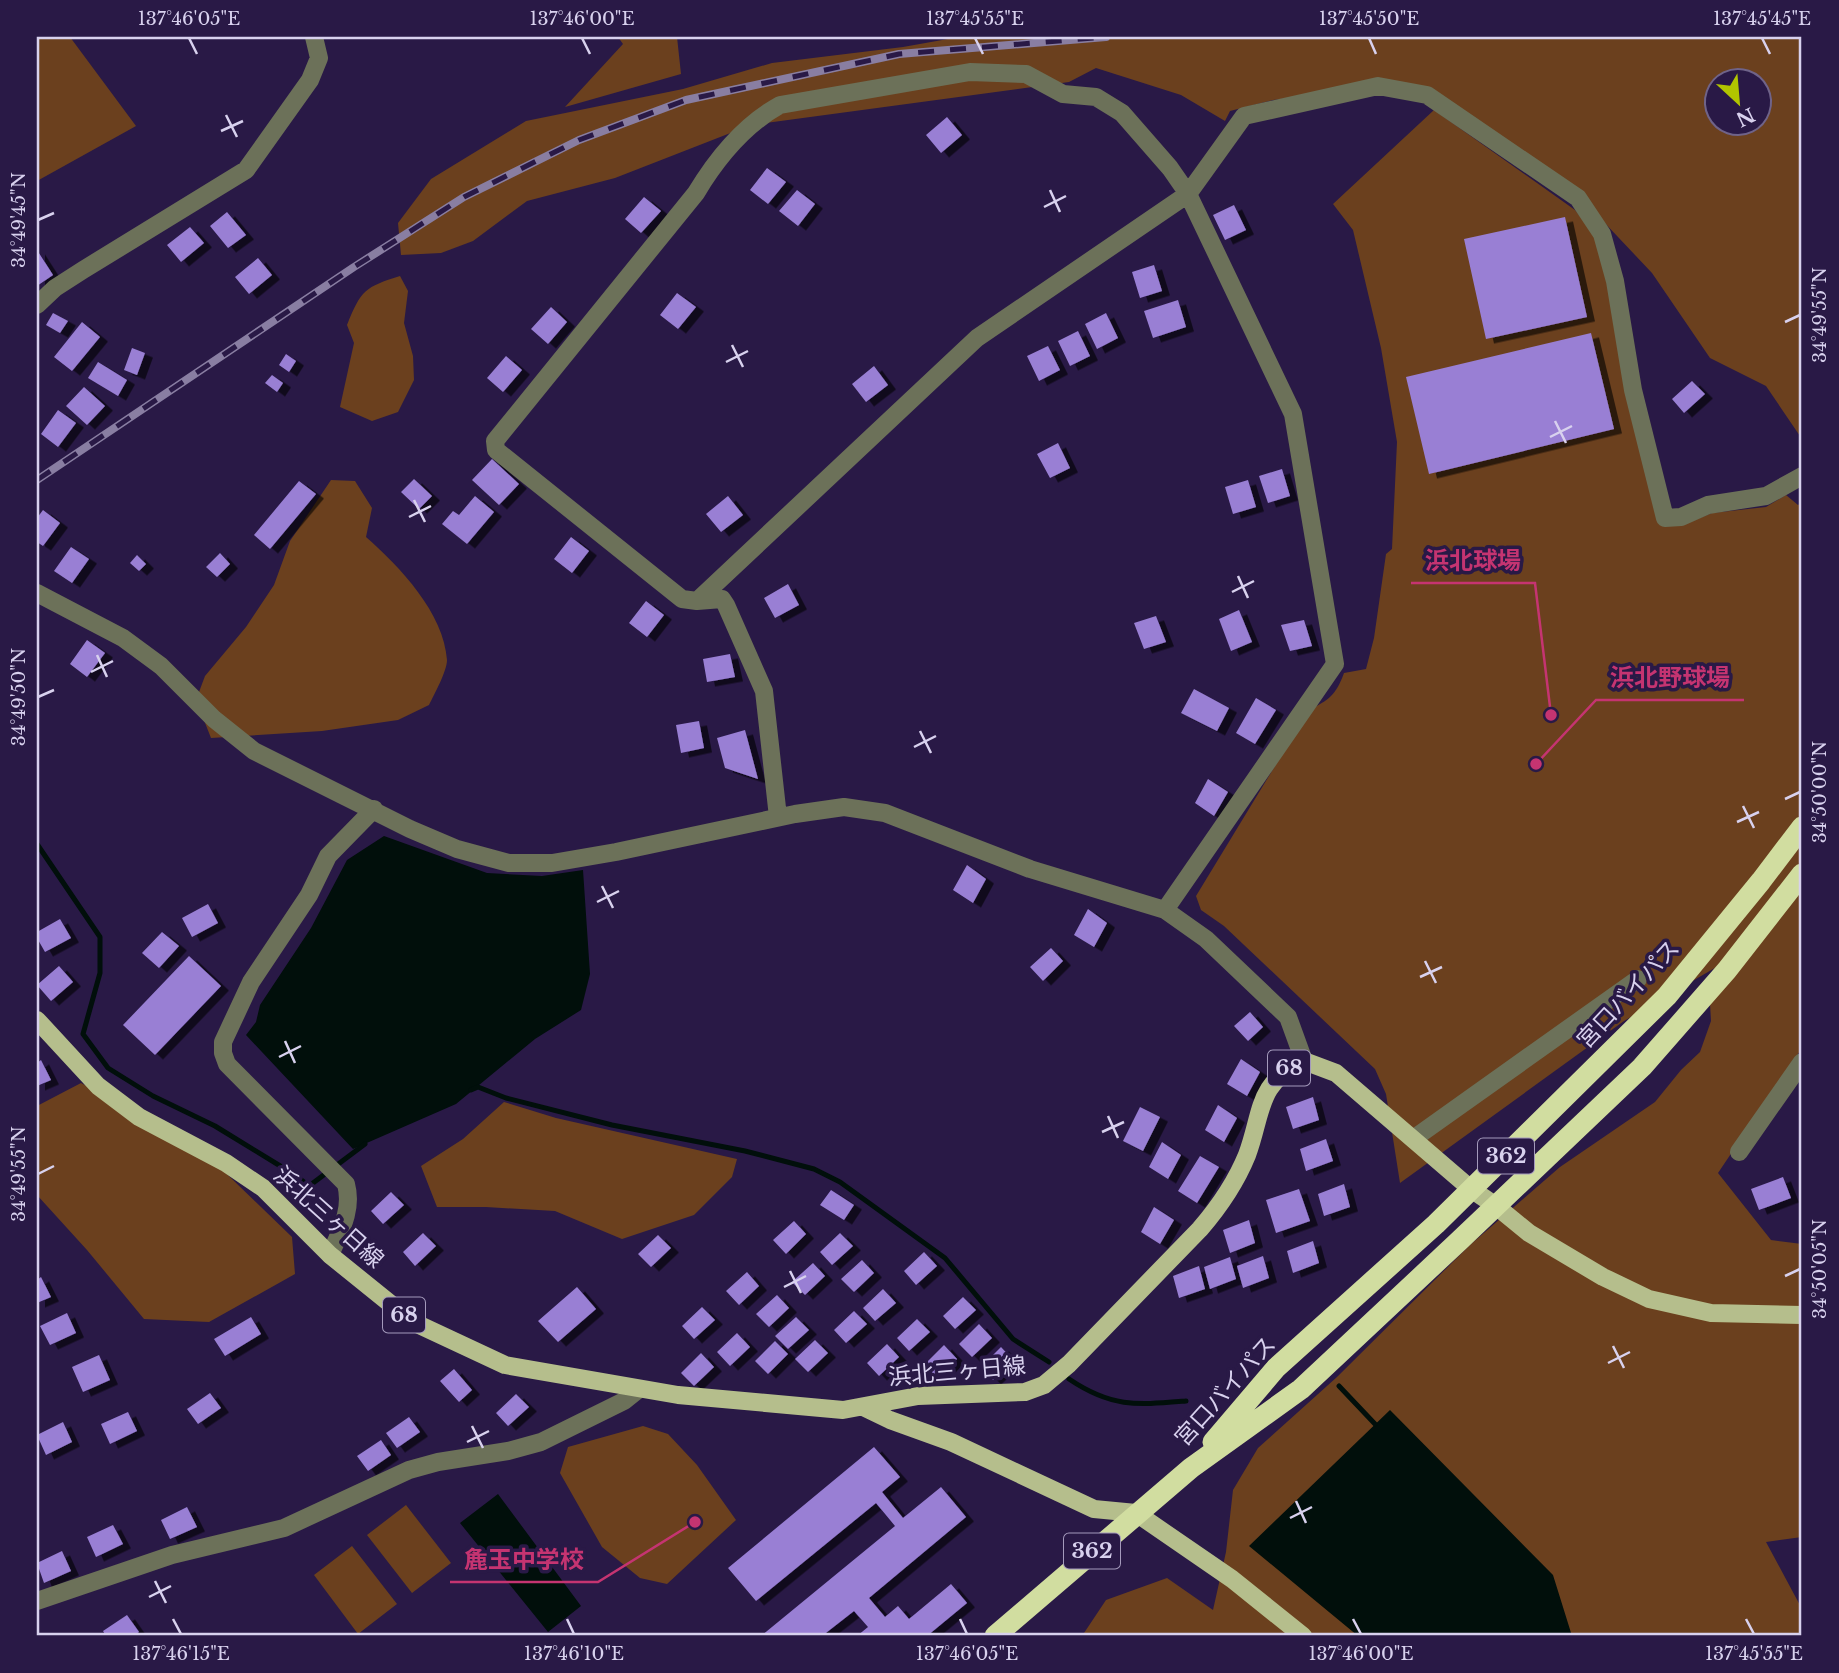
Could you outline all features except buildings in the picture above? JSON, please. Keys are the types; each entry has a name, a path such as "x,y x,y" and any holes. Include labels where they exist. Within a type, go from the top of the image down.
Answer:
{"highway":[{"name":"宮口バイパス","path":"1191,1468 1276,1368 1471,1189 1667,996 1802,827"},
{"name":"宮口バイパス","path":"1191,1468 1301,1389 1642,1067 1727,970 1802,874"},
{"name":"362","path":"995,1636 1191,1468"}],"main road":[{"name":"浜北三ヶ日線","path":"37,1020 98,1086 139,1117 226,1163 263,1188 330,1255 413,1322 505,1365 678,1395 842,1410 918,1396 1025,1392 1045,1385 1200,1229 1217,1208 1246,1156 1265,1094 1275,1078 1286,1069 1304,1061"},
{"name":"68","path":"1304,1061 1336,1073 1471,1189 1540,1239 1604,1277 1649,1299 1711,1313 1802,1315"},
{"path":"863,1407 890,1420 951,1442 1094,1509 1136,1513 1232,1579 1303,1636"}],"street":[{"path":"37,305 55,288 246,170 310,80 319,58 314,37"},
{"path":"778,817 765,691 722,599 682,599 496,450 495,441 696,193 713,165 761,116 780,105 970,72 1026,74 1063,94 1096,97 1122,113 1170,168 1188,194 1293,414 1335,664 1165,910"},
{"path":"697,601 977,338 1188,194 1244,116 1378,86 1427,95 1578,198 1602,234 1615,281 1633,390 1665,518 1681,517 1708,505 1766,496 1802,476"},
{"path":"37,593 123,638 161,666 214,719 254,751 457,849 509,863 552,863 778,817 844,807 885,813 1030,869 1165,910 1206,939 1288,1017 1304,1061"},
{"path":"330,1255 346,1218 349,1196 346,1184 228,1064 223,1053 223,1042 251,982 309,895 328,856 374,809"},
{"path":"1413,1139 1638,979"},
{"path":"1739,1152 1802,1062"},
{"path":"37,1601 172,1555 284,1528 409,1470 541,1442 624,1401 639,1389"}],"shaded area":[{"path":"37,37 70,37 136,126 37,181"},
{"path":"618,37 677,37 681,74 565,107 623,44"},
{"path":"959,37 1802,37 1802,439 1766,386 1710,358 1652,273 1601,219 1438,95 1378,87 1273,100 1230,111 1225,121 1181,95 1096,68 1069,82 751,125 615,178 527,201 473,241 441,253 401,255 398,223 431,179 526,121 683,89 772,63 903,47"},
{"path":"1434,110 1575,210 1596,236 1609,284 1658,522 1685,524 1712,513 1766,507 1786,495 1798,505 1802,502 1802,1048 1718,1173 1771,1240 1802,1244 1802,1537 1766,1542 1802,1609 1802,1636 1082,1636 1106,1600 1167,1578 1213,1610 1226,1552 1233,1490 1258,1448 1337,1377 1470,1245 1560,1167 1655,1102 1700,1052 1711,1021 1709,986 1761,941 1624,1021 1400,1183 1386,1094 1375,1069 1224,926 1201,910 1196,896 1309,710 1331,696 1344,673 1366,669 1374,638 1386,554 1392,549 1397,442 1381,348 1353,230 1333,204"},
{"path":"400,276 408,291 404,323 413,356 414,380 398,412 372,421 340,407 354,343 347,325 356,304 366,292 379,283"},
{"path":"331,480 355,481 372,508 366,537 393,562 429,608 444,642 447,660 440,683 429,705 398,720 322,731 211,738 196,700 205,676 246,627 274,585 290,541"},
{"path":"384,836 487,873 542,876 583,870 590,974 581,1010 535,1039 456,1104 353,1149 246,1035 256,1022 260,1005 311,928 347,860"},
{"path":"81,1083 202,1150 292,1237 295,1274 209,1322 144,1319 37,1195 37,1106"},
{"path":"504,1102 556,1118 737,1159 732,1177 694,1215 622,1239 555,1211 437,1207 421,1166 463,1139"},
{"path":"1390,1410 1553,1575 1572,1636 1358,1636 1249,1546"},
{"path":"643,1426 668,1434 697,1465 736,1520 667,1584 640,1578 602,1547 560,1473 568,1447"},
{"path":"498,1494 581,1606 548,1632 460,1523"},
{"path":"406,1505 451,1563 412,1593 367,1535"},
{"path":"352,1546 397,1604 358,1634 314,1575"}],"waterway":[{"path":"37,844 100,937 100,973 83,1034 108,1068 153,1096 215,1126 309,1186 365,1144"},
{"path":"471,1090 478,1087 506,1098 612,1125 745,1151 814,1169 840,1182 945,1258 1013,1339 1049,1362"},
{"path":"1069,1379 1112,1400 1139,1403 1186,1401"},
{"path":"1339,1386 1375,1424"}],"railway":[{"path":"37,480 354,267 464,197 579,140 686,100 899,54 1106,37"}],"place":[{"name":"浜北球場","path":"1551,715"},
{"name":"浜北野球場","path":"1536,764"},
{"name":"麁玉中学校","path":"695,1522"}]}
